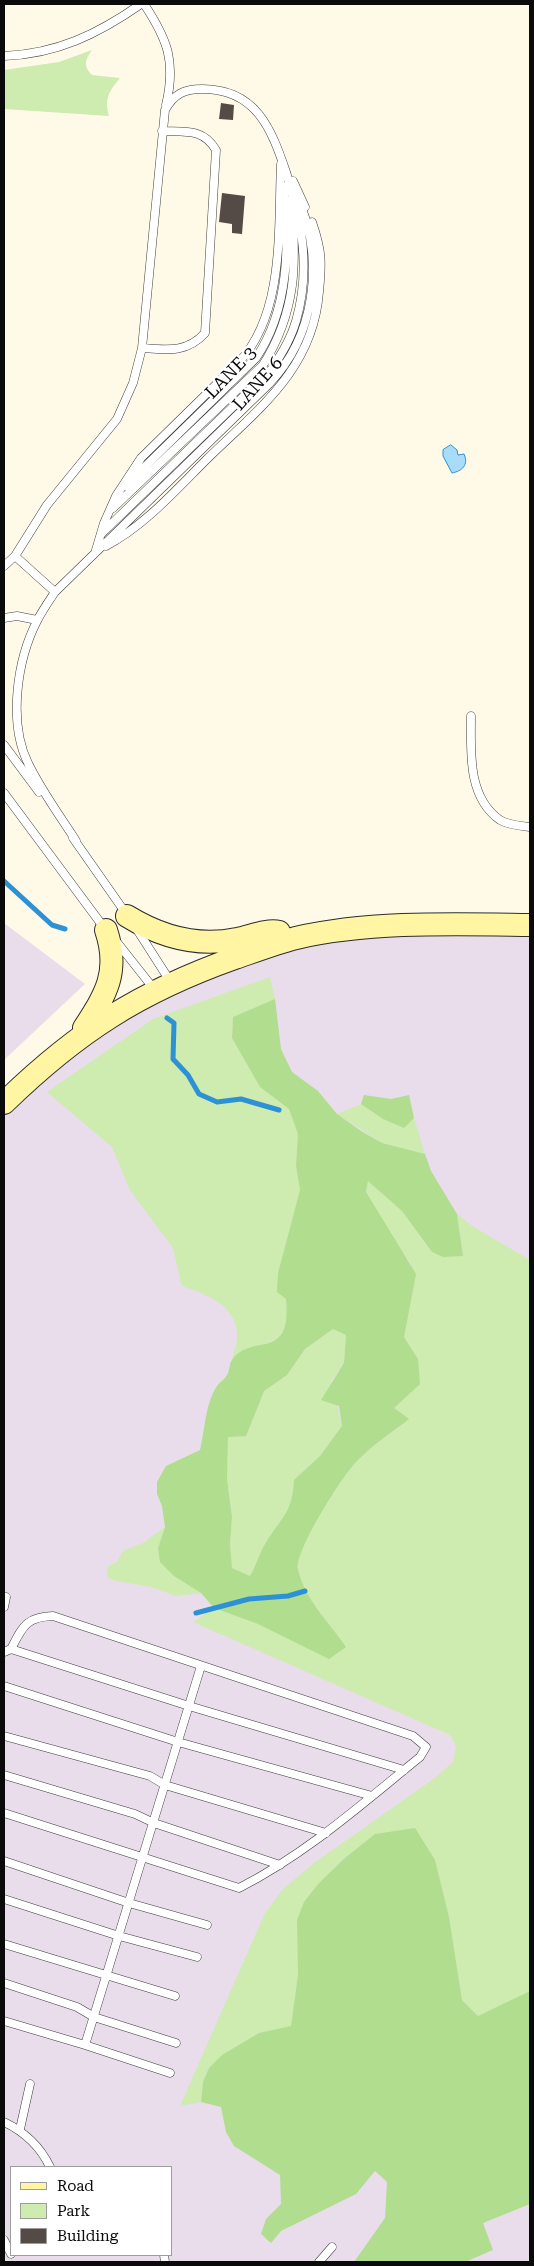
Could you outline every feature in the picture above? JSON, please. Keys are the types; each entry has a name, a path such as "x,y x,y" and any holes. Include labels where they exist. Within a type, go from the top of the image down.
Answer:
{"main road":[{"path":"128,916 166,935 199,942 231,940 276,931 296,938"},
{"path":"4,1103 78,1037 108,1017 163,987 221,963 296,938 345,931 408,926 530,925"},
{"path":"78,1037 108,987 113,960 106,930"}],"lane":[{"path":"4,56 24,55 62,46 108,27 142,4 159,26 170,56 171,81 162,131 142,348 133,383 117,419 47,505 15,556 4,566"},
{"path":"101,534 260,381 280,356 296,322 304,257 301,222 273,134 264,120 239,97 225,91 187,89 174,97 165,110"},
{"path":"142,348 183,349 196,343 205,333 216,150 210,140 200,133 162,131"},
{"path":"95,552 109,511 130,473 150,450 252,349 266,320 272,302 282,160"},
{"path":"118,493 256,358 265,345 279,313 283,295 285,200 282,160"},
{"path":"76,842 27,762 18,729 17,703 21,673 37,620 55,592 278,375 292,354 306,320 314,257 308,223 282,160"},
{"name":"LANE 3","path":"109,511 263,365 287,318 295,257 291,200 282,160"},
{"name":"LANE 6","path":"95,552 126,535 184,482 275,392 310,340 317,317 322,257 308,214 282,160"},
{"path":"15,556 55,592"},
{"path":"4,618 17,616 37,620"},
{"path":"471,716 471,757 476,785 488,808 501,820 530,827"},
{"path":"4,745 128,916 163,987"},
{"path":"4,793 106,930 163,987"},
{"path":"4,1607 6,1597"},
{"path":"4,1813 239,1888 280,1865 326,1833 372,1796 404,1770 420,1757 426,1747 413,1736 53,1616 35,1616 21,1630 8,1650 404,1770"},
{"path":"85,2045 202,1666"},
{"path":"4,1686 178,1742 372,1796"},
{"path":"4,1736 150,1776 165,1785 326,1833"},
{"path":"4,1775 135,1814 154,1823 280,1865"},
{"path":"4,1861 129,1903 207,1925"},
{"path":"4,1899 119,1936 197,1957"},
{"path":"4,1944 175,1996"},
{"path":"4,1983 78,2006 94,2017 176,2043"},
{"path":"4,2021 170,2073"},
{"path":"20,2129 30,2084"},
{"path":"4,2122 20,2129 35,2143 49,2166"},
{"path":"4,2239 10,2250"},
{"path":"318,2262 332,2247"}],"shaded area":[{"path":"4,923 85,984 4,1060"},
{"path":"530,925 530,2262 4,2262 4,1103 89,1029 296,938"}],"green space":[{"path":"92,50 86,66 92,75 120,78 107,100 109,116 4,109 4,70 59,62"},
{"path":"270,977 275,999 233,1017 232,1038 260,1087 289,1109 298,1134 296,1166 300,1190 278,1273 286,1299 288,1321 279,1338 241,1351 232,1361 237,1337 231,1315 218,1302 182,1286 173,1248 130,1190 112,1147 47,1092 153,1019"},
{"path":"275,999 281,1049 292,1072 318,1091 337,1114 361,1131 382,1143 425,1154 431,1171 457,1214 463,1256 443,1257 432,1252 402,1211 368,1181 366,1192 416,1274 404,1337 418,1359 420,1384 394,1408 409,1419 370,1449 351,1468 321,1513 299,1560 298,1569 301,1580 311,1600 346,1647 329,1659 258,1624 214,1608 201,1593 174,1576 160,1562 158,1548 165,1527 162,1506 157,1494 157,1482 166,1466 200,1450 210,1401 217,1386 227,1375 232,1360 240,1352 277,1339 283,1332 286,1319 286,1299 277,1292 278,1273 300,1190 296,1166 298,1134 289,1109 260,1087 232,1038 233,1017","holes":["333,1329 346,1335 344,1363 321,1400 339,1406 342,1426 320,1456 294,1480 288,1509 265,1544 250,1576 232,1568 230,1544 232,1517 227,1479 228,1437 246,1436 264,1391 287,1375 305,1349"]},
{"path":"364,1095 391,1099 409,1095 414,1118 404,1128 383,1119 361,1104"},
{"path":"361,1104 383,1119 404,1128 414,1118 425,1154 382,1143 337,1114"},
{"path":"368,1180 402,1211 432,1252 463,1256 457,1214 472,1226 530,1260 530,1991 478,2016 462,2000 449,1917 435,1860 375,1834 345,1858 319,1883 297,1920 298,1975 291,2026 259,2033 209,2068 203,2082 201,2102 180,2106 265,1913 283,1889 314,1863 435,1778 453,1762 456,1746 450,1735 193,1622 214,1608 258,1624 345,1647 311,1601 301,1581 298,1570 299,1561 303,1547 320,1514 351,1468 370,1449 408,1419 394,1408 418,1359 404,1337 411,1264 388,1231 366,1192"},
{"path":"333,1329 346,1335 344,1363 331,1381 342,1426 320,1456 294,1480 288,1509 263,1548 250,1577 232,1568 230,1544 232,1517 227,1479 228,1437 254,1413 264,1391 287,1375 305,1349"},
{"path":"165,1527 158,1548 174,1576 201,1593 176,1596 152,1587 116,1581 107,1577 108,1566 117,1562 123,1551 143,1543"},
{"path":"415,1828 435,1860 449,1917 462,2000 478,2016 530,1991 530,2204 483,2223 493,2250 465,2262 354,2262 385,2218 387,2182 375,2171 356,2194 281,2231 271,2243 261,2234 266,2219 281,2204 280,2175 234,2146 226,2132 221,2107 201,2102 203,2082 209,2068 222,2055 259,2033 291,2026 298,1975 297,1920 304,1902 319,1883 345,1858 375,1834"}],"water":[{"path":"451,445 457,450 458,455 464,454 466,461 462,469 452,473 443,456 443,450"}],"building":[{"path":"221,103 234,105 233,120 219,119"},
{"path":"222,193 245,196 242,234 232,233 232,224 219,222"}],"waterway":[{"path":"4,881 52,925 65,929"},
{"path":"167,1018 174,1023 173,1059 188,1075 199,1094 217,1102 241,1099 279,1110"},
{"path":"196,1613 249,1599 288,1596 305,1591"}]}
